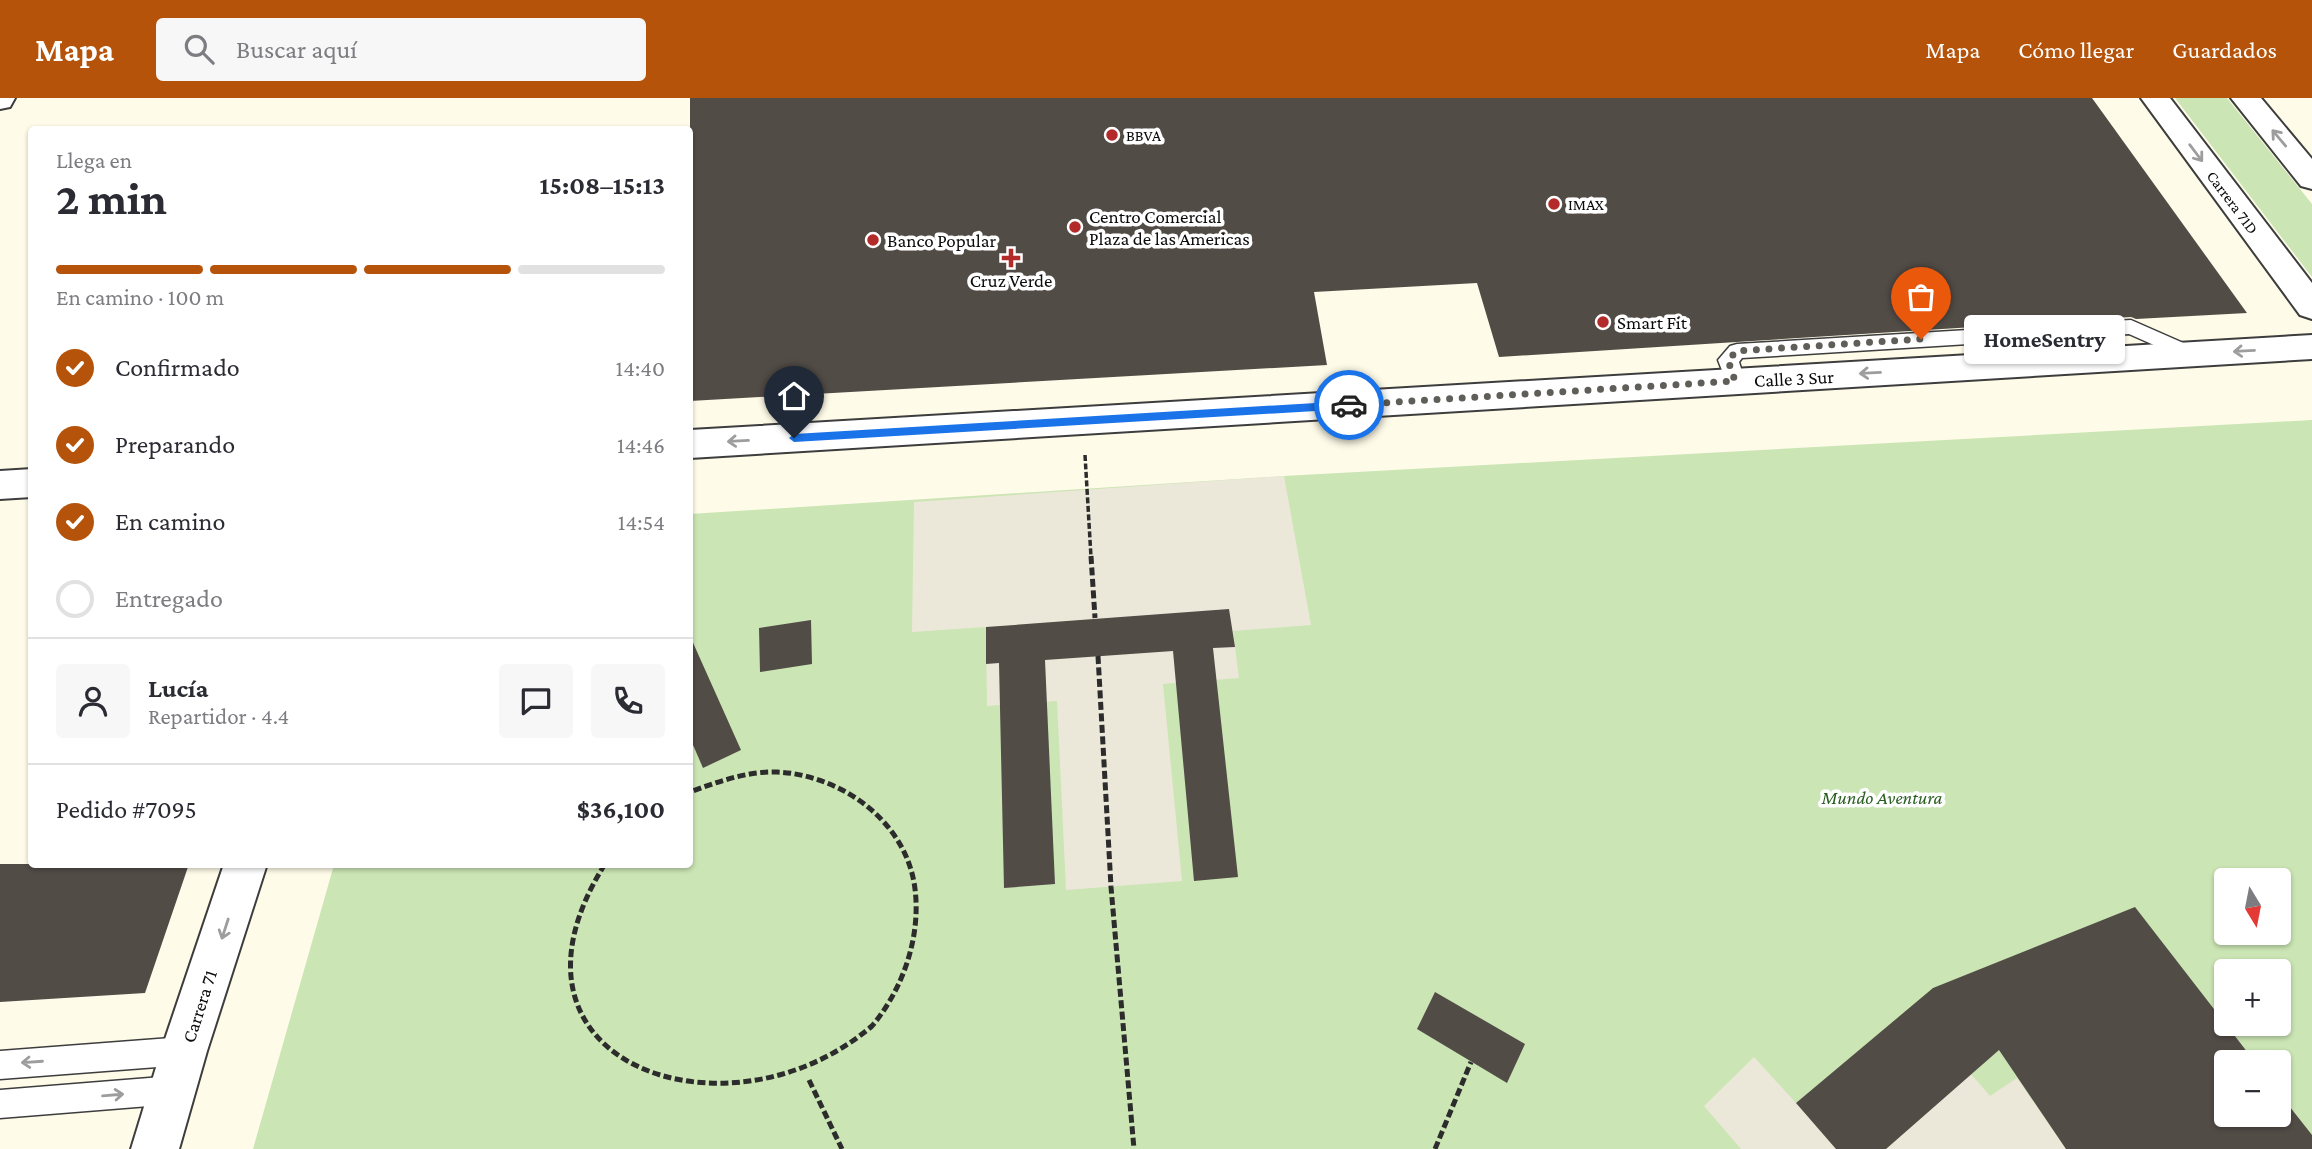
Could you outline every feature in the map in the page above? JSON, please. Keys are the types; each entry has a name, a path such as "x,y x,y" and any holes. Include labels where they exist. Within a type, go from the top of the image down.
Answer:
{"street":[{"name":"Carrera 71D","path":"2155,98 2312,307"},
{"path":"2245,98 2312,179"},
{"name":"Calle 3 Sur","path":"693,444 2312,347"},
{"path":"0,485 28,483"},
{"name":"Carrera 71","path":"155,1149 245,868"}],"lane":[{"path":"0,1065 179,1070"},
{"path":"0,1104 179,1070"}],"path":[{"path":"1083,421 1095,618"},
{"path":"1098,656 1111,887 1134,1149"},
{"path":"693,791 748,774 778,772 806,776 833,784 857,797 878,814 895,835 908,860 915,888 916,918 912,948 902,979 886,1008 857,1044"},
{"path":"594,1044 584,1027 574,999 571,969 574,938 582,907 603,868"},
{"path":"1435,1149 1471,1062"},
{"path":"799,1085 819,1073"},
{"path":"809,1080 842,1149"}],"green space":[{"path":"2175,98 2227,98 2312,204 2312,277"},
{"name":"Mundo Aventura","path":"2312,420 2312,1149 253,1149 333,868 693,868 693,514 1284,476"}],"shaded area":[{"path":"1284,476 1311,625 1233,631 1239,678 1163,684 1182,881 1066,890 1057,701 987,706 986,627 912,632 914,502"},
{"path":"1754,1057 1836,1149 1741,1149 1704,1106"},
{"path":"1971,1074 1990,1096 2017,1078 2066,1149 1886,1149"}],"building":[{"path":"690,98 2092,98 2247,313 2136,319 2131,317 1499,357 1477,283 1314,292 1327,365 693,401 693,126 690,126"},
{"path":"1229,609 1235,647 1213,648 1238,877 1194,881 1173,651 1045,660 1055,884 1004,888 999,663 986,664 986,627"},
{"path":"811,620 812,664 760,672 759,628"},
{"path":"693,643 741,750 703,768 693,745"},
{"path":"0,864 28,864 28,868 188,868 145,993 0,1002"},
{"path":"2135,907 2214,1009 2214,1036 2235,1036 2246,1050 2214,1050 2214,1127 2291,1127 2291,1108 2312,1135 2312,1149 2066,1149 1999,1050 1886,1149 1836,1149 1796,1103 1933,988"},
{"path":"1435,992 1525,1044 1507,1083 1417,1029"}],"way so far":[{"path":"1349,405 1735,381 1728,360 1737,351 1921,339"}],"place":[{"name":"BBVA","path":"1112,135"},
{"name":"IMAX","path":"1554,204"},
{"name":"Centro Comercial Plaza de las Americas","path":"1075,227"},
{"name":"Banco Popular","path":"873,240"},
{"name":"Cruz Verde","path":"1011,258"},
{"name":"Smart Fit","path":"1603,322"},
{"name":"HomeSentry","path":"1921,339"}],"route":[{"path":"794,438 1349,405"}]}
